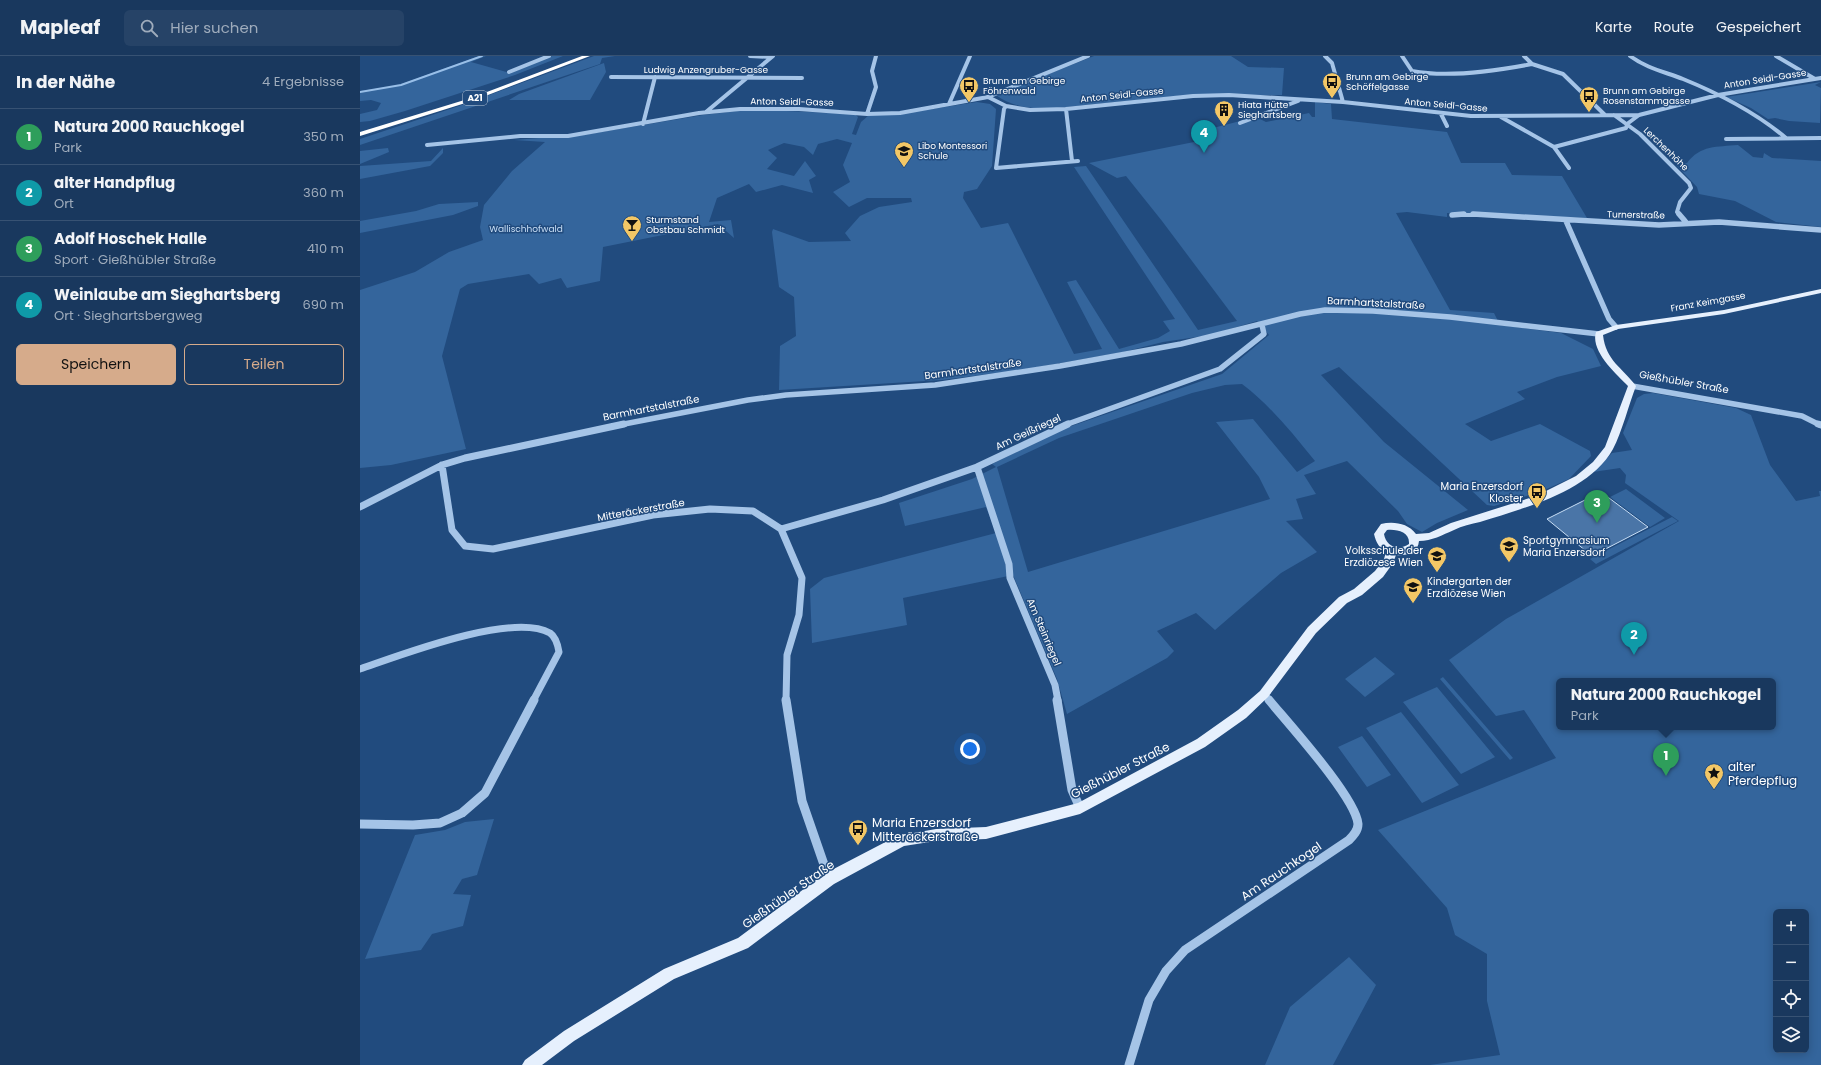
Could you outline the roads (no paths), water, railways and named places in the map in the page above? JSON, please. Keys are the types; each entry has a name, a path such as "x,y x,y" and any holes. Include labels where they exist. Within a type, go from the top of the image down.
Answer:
{"highway":[{"name":"A21","path":"360,128 436,105 573,56"},
{"name":"A21","path":"360,134 472,99 587,56"}],"main road":[{"name":"Franz Keimgasse","path":"1599,334 1616,327 1724,312 1821,291"},
{"path":"1599,334 1599,346 1606,359 1632,386"},
{"name":"Gießhübler Straße","path":"1414,538 1434,536 1454,526 1495,515 1574,482 1598,462 1606,452 1632,386"},
{"path":"1390,526 1400,527 1407,530 1414,538 1415,543 1410,550 1404,552 1392,550 1386,547 1379,538 1379,534 1384,528 1390,526"},
{"name":"Gießhübler Straße","path":"530,1065 569,1036 669,974 743,943 829,879 902,840 936,835 986,833 1080,808 1201,743 1242,714 1264,694 1312,630 1343,600 1358,592 1379,574 1389,560 1392,550"}],"street":[{"path":"509,72 549,56"},
{"path":"750,56 773,56"},
{"path":"705,112 773,56"},
{"path":"867,114 876,87 872,71 876,56"},
{"path":"950,104 970,56"},
{"path":"988,97 1088,56"},
{"path":"1325,56 1332,63 1344,102"},
{"path":"1402,56 1412,70 1423,73 1452,73 1532,64 1563,74 1605,115"},
{"path":"1524,56 1532,64"},
{"path":"1630,56 1638,62 1746,108 1770,123 1786,138"},
{"path":"1776,56 1815,79"},
{"path":"1070,59 1074,62"},
{"name":"Ludwig Anzengruber-Gasse","path":"611,77 802,78"},
{"path":"644,124 652,84 655,77"},
{"name":"Anton Seidl-Gasse","path":"427,145 520,136 568,136 644,124 705,112 740,109 793,109 867,114 900,113 988,97 1006,106 1030,110 1066,109 1193,96 1250,96 1344,102 1441,114 1501,117 1555,114 1639,115 1718,95 1821,78"},
{"path":"1240,123 1300,100"},
{"path":"1006,106 1004,109 996,168 1078,161"},
{"path":"1066,109 1072,162"},
{"path":"1441,114 1447,126"},
{"name":"Lerchenhöhe","path":"1614,115 1640,134 1689,183 1690,188 1680,202 1677,212 1685,221"},
{"path":"1554,147 1626,128 1626,124 1639,115"},
{"path":"1501,117 1554,147 1569,168"},
{"path":"1726,139 1821,138"},
{"name":"Turnerstraße","path":"1452,215 1468,214 1566,221 1658,225 1685,221 1821,230"},
{"path":"1566,221 1609,319 1616,327"},
{"name":"Barmhartstalstraße","path":"360,507 442,465 465,458 602,428 748,400 786,395 935,385 1060,366 1158,348 1262,325 1300,314 1325,310 1373,311 1584,331 1599,334"},
{"name":"Am Geißriegel","path":"781,529 883,500 977,467 1056,428 1220,369 1264,334 1262,325"},
{"name":"Gießhübler Straße","path":"1632,386 1802,416 1821,425"},
{"name":"Mitteräckerstraße","path":"442,465 452,530 465,546 493,549 653,515 710,509 753,511 781,529"},
{"name":"Am Steinriegel","path":"977,467 1009,564 1010,578 1016,595 1055,685 1072,790 1080,808"},
{"path":"781,529 802,578 799,615 788,655 786,706 802,801 829,879"},
{"path":"360,669 470,634 508,629 532,628 551,634 558,643 559,652 485,793 462,813 440,823 413,825 360,824"},
{"name":"Am Rauchkogel","path":"1129,1065 1148,1000 1166,971 1185,950 1349,840 1356,831 1357,818 1349,801 1320,762 1264,694"}],"waterway":[{"path":"360,92 401,85 482,56"}],"place":[{"name":"Brunn am Gebirge Schöffelgasse","path":"1332,99"},
{"name":"Brunn am Gebirge Föhrenwald","path":"969,103"},
{"name":"Brunn am Gebirge Rosenstammgasse","path":"1589,113"},
{"name":"Hiata Hütte Sieghartsberg","path":"1224,127"},
{"name":"Weinlaube am Sieghartsberg","path":"1204,153"},
{"name":"Libo Montessori Schule","path":"904,168"},
{"name":"Sturmstand Obstbau Schmidt","path":"632,242"},
{"name":"Maria Enzersdorf Kloster","path":"1537,509"},
{"name":"Adolf Hoschek Halle","path":"1597,523"},
{"name":"Sportgymnasium Maria Enzersdorf","path":"1509,563"},
{"name":"Volksschule der Erzdiözese Wien","path":"1437,573"},
{"name":"Kindergarten der Erzdiözese Wien","path":"1413,604"},
{"name":"alter Handpflug","path":"1634,655"},
{"name":"Natura 2000 Rauchkogel","path":"1666,776"},
{"name":"alter Pferdepflug","path":"1714,790"},
{"name":"Maria Enzersdorf Mitteräckerstraße","path":"858,846"}],"park label":[{"name":"Wallischhofwald","path":"526,229"}]}
